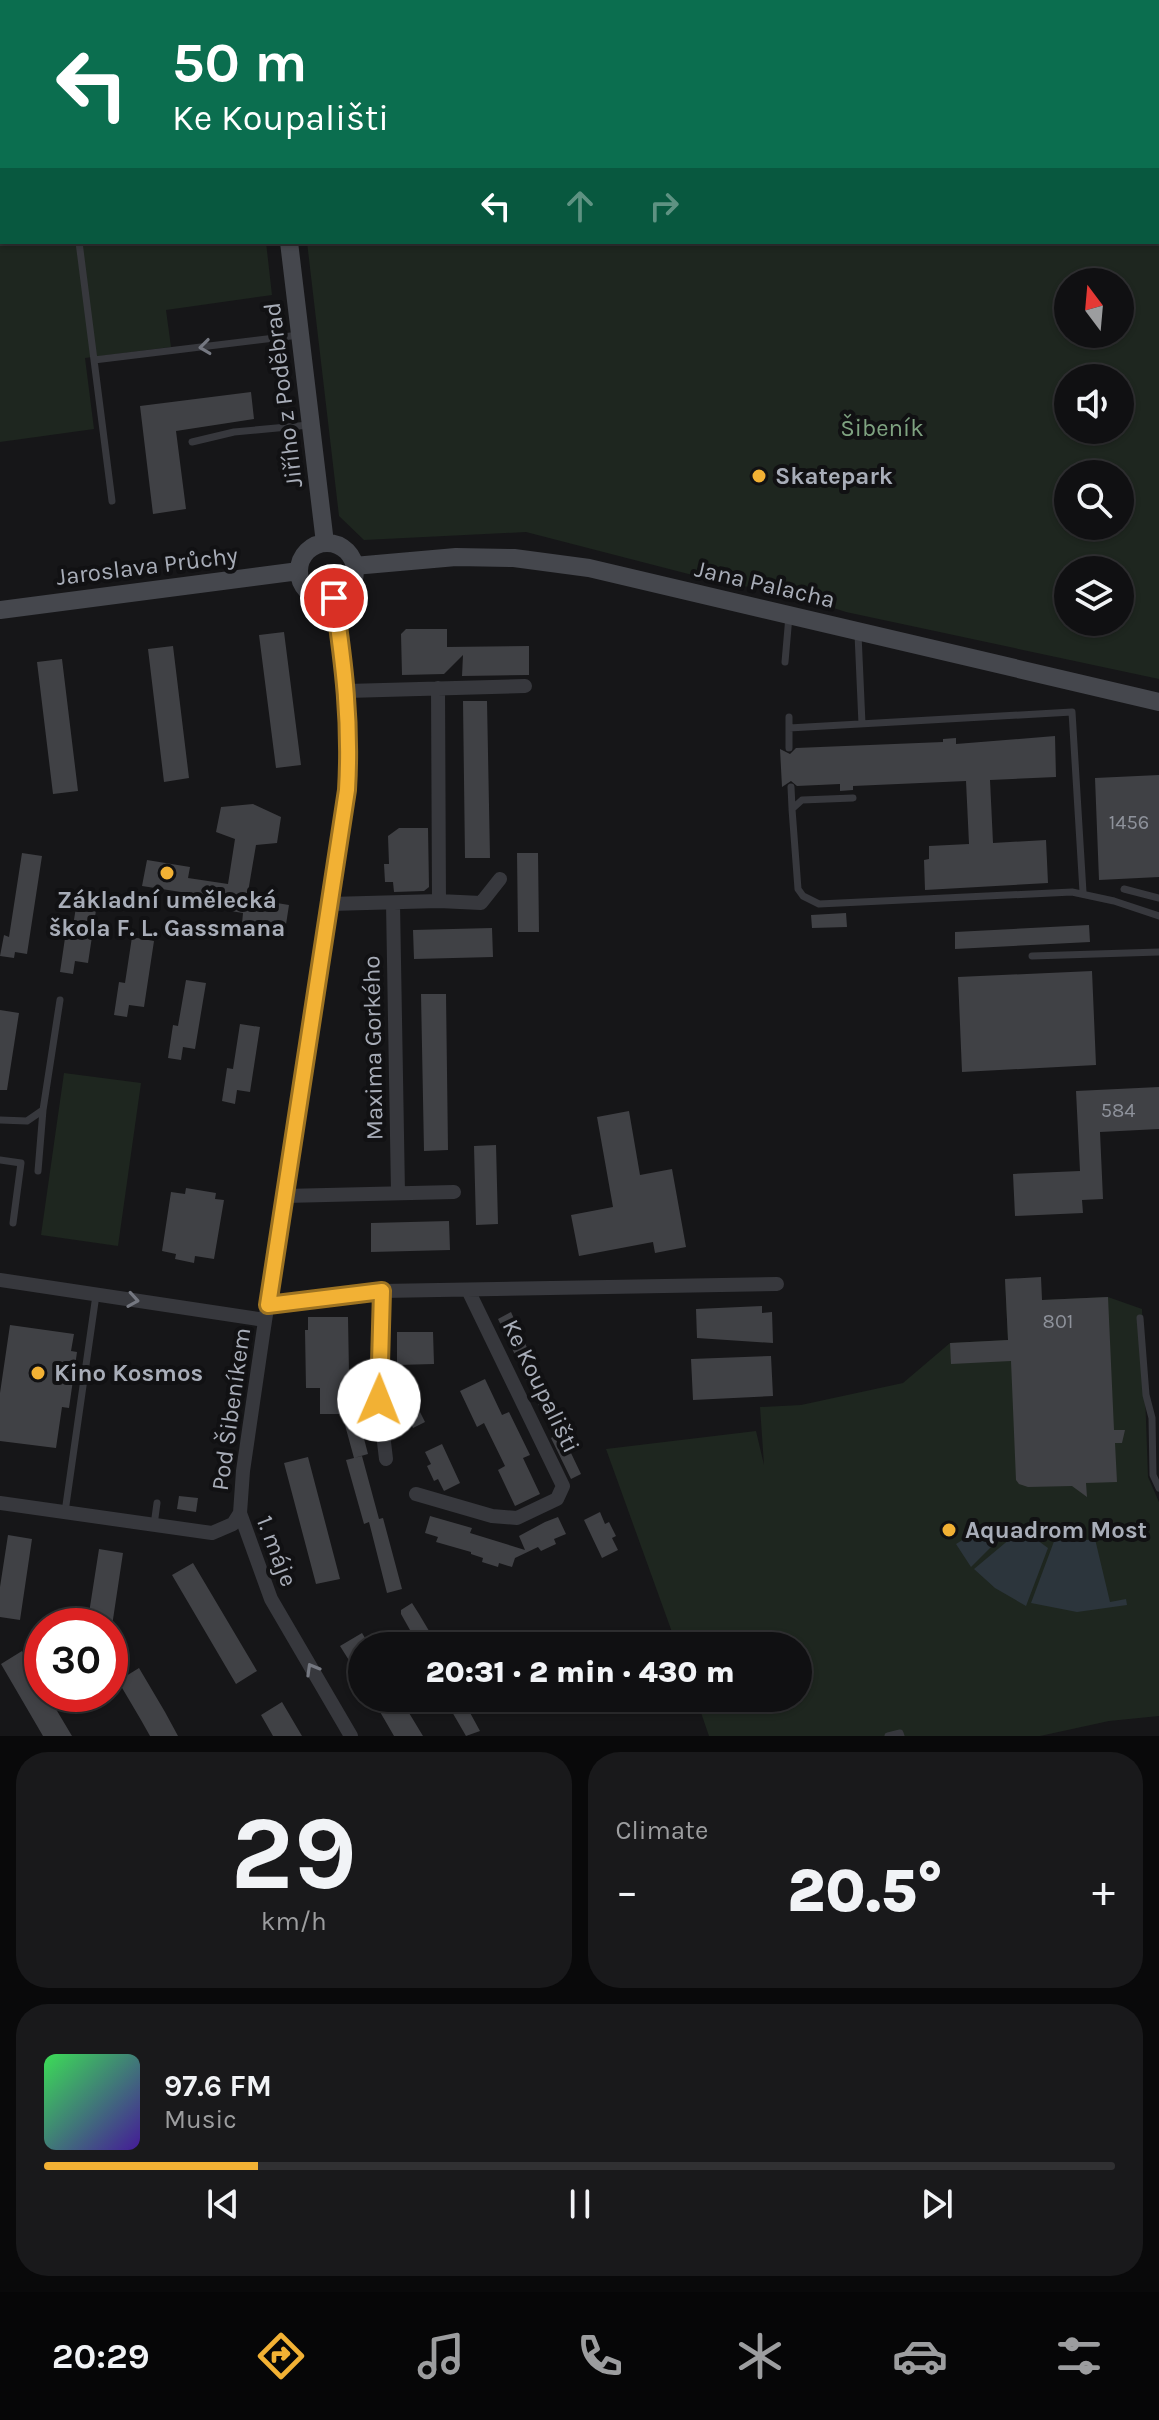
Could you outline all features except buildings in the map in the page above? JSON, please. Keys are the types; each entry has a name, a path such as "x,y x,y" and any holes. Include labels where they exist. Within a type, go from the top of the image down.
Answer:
{"street":[{"name":"Jiřího z Poděbrad","path":"289,244 291,336 311,424 325,543"},
{"path":"325,543 347,552 354,566 352,582 341,595 334,598 317,597 300,579 304,555 325,543"},
{"name":"Jana Palacha","path":"354,566 456,557 514,558 589,568 1159,702"},
{"name":"Jaroslava Průchy","path":"0,610 299,571"},
{"name":"Pod Šibeníkem","path":"240,1513 243,1471 266,1313 347,790 350,734 334,598"},
{"path":"347,691 525,686"},
{"path":"438,688 439,901"},
{"path":"330,904 481,903 500,879"},
{"name":"Maxima Gorkého","path":"393,903 398,1193"},
{"path":"284,1196 454,1192"},
{"name":"Ke Koupališti","path":"0,1280 96,1295 266,1313 382,1291 777,1284"},
{"name":"Ke Koupališti","path":"416,1494 492,1516 517,1518 557,1499 563,1486 468,1290"},
{"path":"382,1291 379,1400 386,1459"},
{"name":"1. máje","path":"0,1503 212,1533 233,1524 240,1513"},
{"name":"1. máje","path":"240,1513 271,1599 351,1736"}],"lane":[{"path":"79,244 112,501"},
{"path":"94,360 291,336"},
{"path":"192,442 234,432 311,424"},
{"path":"785,662 789,615"},
{"path":"858,631 862,724"},
{"path":"789,728 1072,712 1083,892"},
{"path":"789,717 789,748"},
{"path":"791,787 798,889 803,896 819,904 1083,892 1159,916"},
{"path":"792,809 802,800 853,798"},
{"path":"1124,889 1159,898"},
{"path":"1032,956 1159,952"},
{"path":"38,1171 43,1110 60,1000"},
{"path":"0,1120 27,1121 43,1110"},
{"path":"0,1160 21,1163 13,1223"},
{"path":"65,1512 96,1295"},
{"path":"1140,1318 1146,1395 1152,1418 1153,1475 1159,1488"},
{"path":"154,1525 157,1503"},
{"path":"888,1736 900,1733 901,1736"}],"green space":[{"path":"0,244 266,244 272,295 166,310 171,347 85,358 94,429 0,442"},
{"name":"Šibeník","path":"307,244 1159,244 1159,679 846,612 772,588 735,586 526,532 364,540 339,516"},
{"path":"64,1073 141,1083 118,1246 41,1235"},
{"name":"Aquadrom Most","path":"1005,1279 1042,1300 1108,1297 1142,1309 1148,1477 1159,1502 1159,1716 1109,1721 1040,1736 709,1736 701,1712 812,1712 812,1632 672,1632 606,1449 756,1431 764,1465 760,1407 801,1405 903,1383 950,1343 1008,1340"}],"shaded area":[{"path":"980,1529 992,1546 971,1567 956,1544"},
{"path":"1022,1529 1048,1548 1026,1606 995,1588 974,1569"},
{"path":"1056,1536 1076,1541 1095,1539 1110,1602 1126,1599 1127,1605 1077,1612 1031,1603"}],"place":[{"name":"Skatepark","path":"759,476"},
{"name":"Základní umělecká škola F. L. Gassmana","path":"167,873"},
{"name":"Kino Kosmos","path":"38,1373"},
{"name":"Aquadrom Most","path":"949,1530"}],"route":[{"path":"334,598 350,734 347,790 268,1305 382,1291 379,1400"}]}
